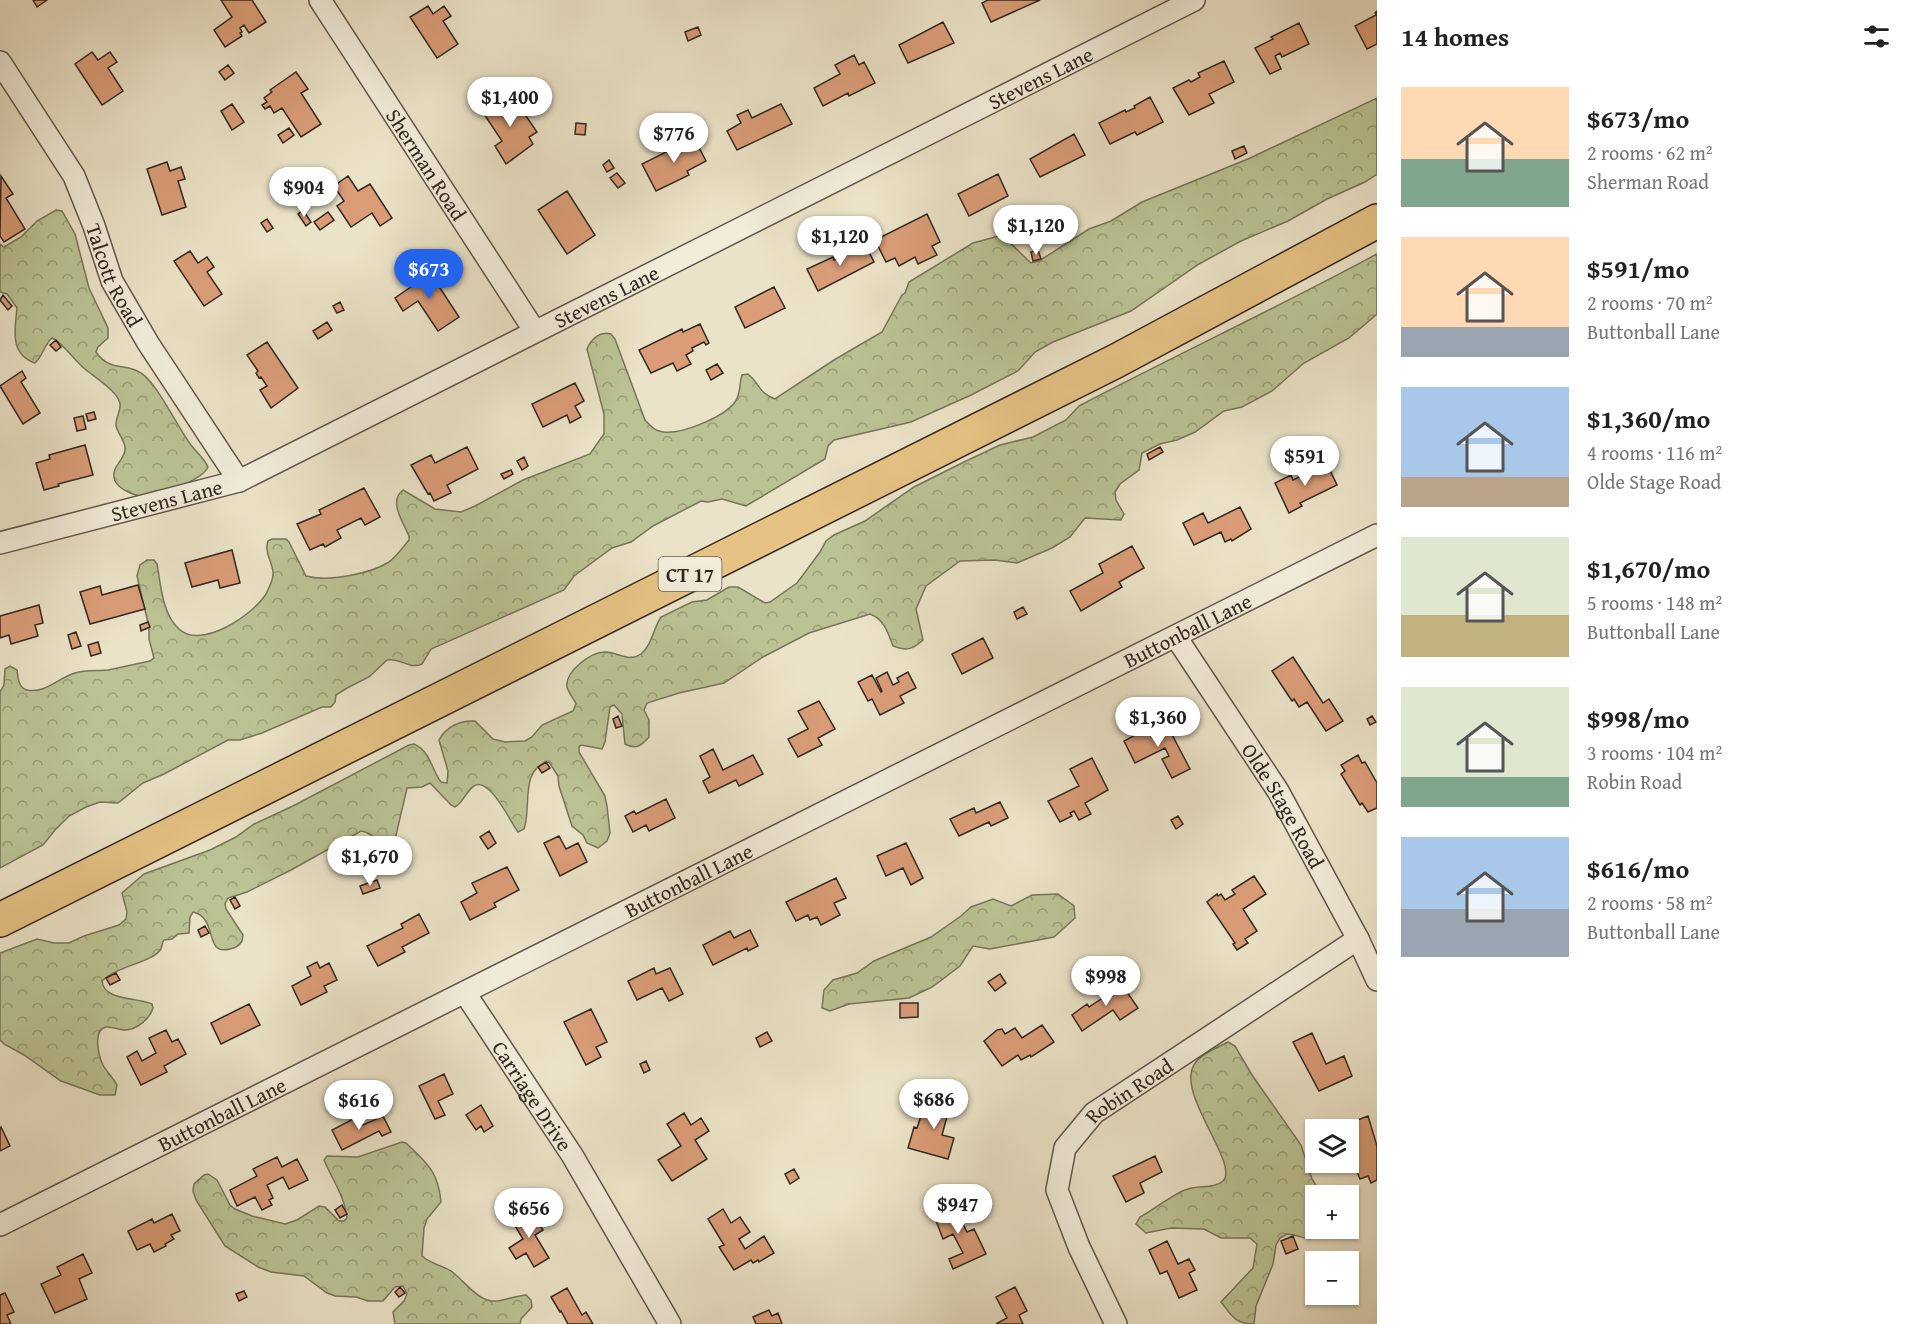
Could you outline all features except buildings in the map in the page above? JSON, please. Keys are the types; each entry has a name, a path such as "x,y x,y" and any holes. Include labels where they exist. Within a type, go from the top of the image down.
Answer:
{"main road":[{"name":"CT 17","path":"0,920 1116,361 1377,221"}],"street":[{"name":"Sherman Road","path":"320,0 534,330"},
{"name":"Stevens Lane","path":"0,543 239,481 534,330 1194,0"},
{"name":"Talcott Road","path":"0,62 74,176 112,281 148,343 239,481"},
{"name":"Buttonball Lane","path":"0,1225 1377,535"},
{"name":"Olde Stage Road","path":"1176,637 1278,791 1358,939 1377,980"},
{"name":"Robin Road","path":"1116,1324 1079,1247 1057,1190 1065,1148 1094,1113 1358,939"},
{"name":"Carriage Drive","path":"465,993 572,1155 670,1324"}],"green space":[{"path":"1377,98 1377,174 1365,182 1327,199 1288,221 1241,241 1199,264 1131,311 1053,342 1035,352 1018,371 971,395 911,422 834,440 828,446 825,459 746,506 722,499 701,501 653,526 631,542 612,548 574,576 564,590 431,649 422,664 413,665 387,660 369,677 336,695 331,707 322,707 262,733 240,740 228,740 143,783 118,803 100,802 86,807 69,816 43,845 0,868 0,692 4,685 5,669 10,666 17,670 22,687 34,691 46,688 75,673 108,670 150,661 154,658 137,576 140,565 147,560 154,560 157,564 163,599 173,623 189,634 213,633 239,620 266,594 273,575 267,549 268,541 272,539 286,539 289,542 306,576 326,578 360,573 389,562 409,540 397,506 397,500 403,490 435,509 461,512 523,480 590,454 604,434 604,414 587,349 593,339 600,335 611,334 615,339 645,420 653,428 667,432 688,428 711,419 729,408 738,396 742,375 748,374 765,394 775,399 882,332 909,282 973,243 999,236 1006,239 1031,263 1039,261 1089,229 1111,221 1142,202 1248,159"},
{"path":"56,210 62,211 75,234 89,288 108,328 108,338 96,352 112,365 136,370 154,386 193,448 208,467 197,478 169,490 143,496 120,487 114,476 114,471 125,451 116,426 120,407 119,399 52,338 35,363 21,354 17,347 15,332 17,308 7,294 0,292 0,244 4,247 21,237 37,221"},
{"path":"1377,254 1377,314 1349,338 1304,363 1272,391 1242,407 1224,411 1195,432 1142,453 1139,470 1120,484 1115,492 1116,500 1124,514 1121,520 1085,518 1070,537 1052,548 1017,563 995,560 960,561 926,586 916,609 923,640 916,646 902,649 893,646 882,623 870,614 809,633 763,657 724,683 647,703 644,710 649,720 649,737 641,745 635,747 625,744 622,714 614,705 610,707 602,749 581,745 579,747 579,752 605,796 607,806 610,833 607,841 598,848 587,843 583,835 572,826 558,776 549,762 540,766 530,780 524,829 518,832 505,810 486,787 474,786 455,807 430,783 422,787 407,788 394,844 390,851 384,852 378,841 361,831 291,870 247,892 228,898 225,904 226,909 243,935 237,947 222,950 216,947 206,921 193,912 190,917 189,933 178,934 172,939 164,940 161,949 150,958 116,972 102,981 108,992 152,1004 153,1008 146,1020 134,1028 125,1030 106,1027 99,1033 100,1056 103,1065 117,1085 115,1095 100,1095 61,1081 0,1040 0,953 37,939 54,943 69,943 119,925 126,919 127,912 122,893 144,874 210,850 236,837 254,824 409,745 414,744 424,751 441,782 447,783 448,771 439,740 445,731 454,725 475,721 493,739 505,742 525,741 532,737 542,725 573,711 576,704 567,687 567,681 574,669 586,659 605,652 628,657 641,654 648,646 661,617 692,602 707,600 729,587 738,587 765,603 770,602 797,583 826,541 865,521 914,487 1000,445 1033,437 1066,420 1079,406"},
{"path":"1058,894 1074,906 1075,918 1054,937 990,949 973,946 960,966 932,987 909,998 849,1004 830,1011 822,1008 824,990 833,980 857,973 874,961 931,937 971,907 993,899 1011,906 1032,895"},
{"path":"1228,1042 1235,1046 1252,1075 1301,1145 1305,1157 1305,1173 1310,1173 1316,1185 1305,1185 1305,1238 1287,1234 1280,1238 1276,1245 1273,1264 1256,1306 1254,1324 1238,1321 1221,1302 1253,1268 1257,1244 1250,1238 1221,1238 1204,1229 1171,1228 1146,1233 1136,1224 1140,1217 1183,1191 1215,1185 1223,1181 1226,1172 1223,1160 1193,1093 1191,1078 1194,1065 1209,1052"},
{"path":"402,1142 420,1156 430,1168 437,1183 441,1202 427,1219 422,1256 451,1271 484,1299 498,1301 526,1295 531,1300 532,1307 521,1319 520,1324 395,1324 393,1312 404,1301 407,1294 403,1286 395,1287 383,1301 368,1301 327,1293 304,1276 271,1272 258,1267 225,1246 196,1200 193,1191 194,1184 208,1174 217,1180 230,1205 252,1216 285,1224 297,1220 319,1206 325,1207 339,1221 344,1221 347,1218 344,1203 324,1160 327,1156 358,1157"}]}
